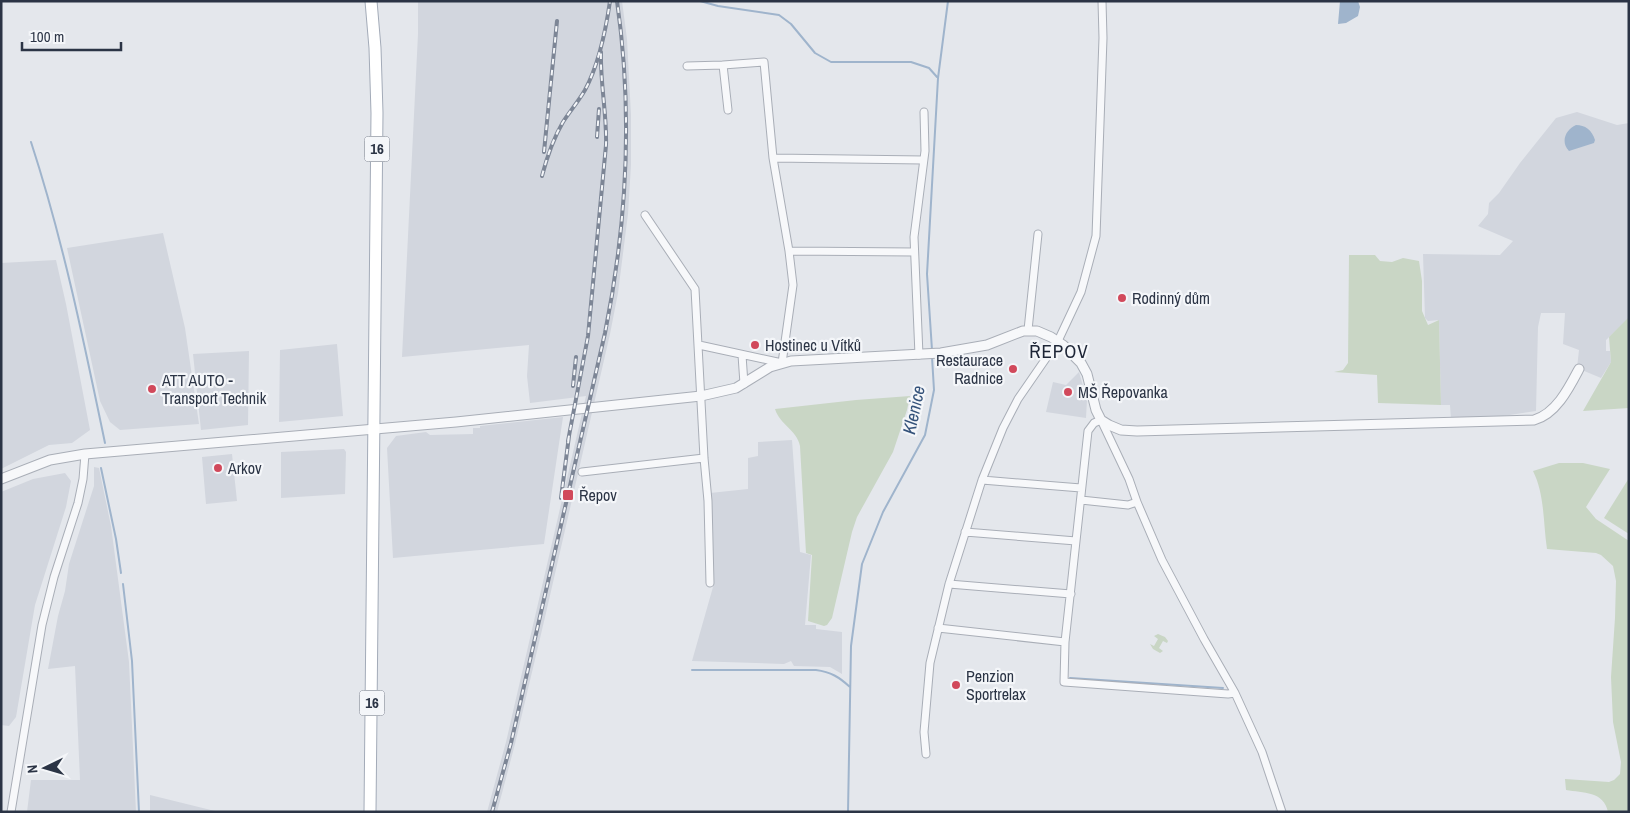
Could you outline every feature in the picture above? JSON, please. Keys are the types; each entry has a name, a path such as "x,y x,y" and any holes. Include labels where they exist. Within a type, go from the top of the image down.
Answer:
{"main road":[{"name":"16","path":"370,812 377,113 371,1"}],"street":[{"path":"926,754 924,732 930,663 949,584 982,480 1003,428 1018,399 1058,341 1081,292 1096,236 1103,38 1102,1"},
{"path":"687,66 764,62 773,158 793,285 782,363"},
{"path":"723,65 728,110"},
{"path":"921,354 914,237 924,160 924,112"},
{"path":"773,158 924,160"},
{"path":"645,215 695,290 708,501 710,583"},
{"path":"1028,330 1038,234"},
{"path":"789,252 914,252"},
{"path":"699,345 782,363 941,353 987,344 1028,330 1037,331 1058,341 1074,355 1084,368 1096,410 1129,479 1162,560 1235,693 1262,752 1282,812"},
{"path":"742,355 744,384"},
{"path":"1,479 50,460 85,454 588,409 701,396 744,384 782,363"},
{"path":"1101,420 1109,426 1120,430 1149,431 1534,420 1544,416 1559,401 1571,385 1579,369"},
{"path":"1101,420 1094,423 1088,432 1065,642 1064,682 1235,693"},
{"path":"11,812 42,625 54,577 78,502 84,473 85,454"},
{"path":"582,472 704,458"},
{"path":"982,480 1082,488"},
{"path":"1081,500 1128,505 1137,502"},
{"path":"965,532 1076,541"},
{"path":"949,584 1071,594"},
{"path":"938,628 1065,642"}],"shaded area":[{"path":"418,1 611,1 613,7 612,1 622,1 627,39 631,115 631,165 628,214 618,293 546,613 497,812 487,812 506,742 586,396 530,403 527,376 529,345 402,357"},
{"path":"1577,112 1617,125 1629,123 1629,318 1606,340 1606,351 1610,351 1611,362 1601,378 1577,368 1579,350 1563,344 1565,313 1541,313 1538,327 1536,411 1503,416 1451,419 1450,405 1441,405 1439,320 1428,321 1425,318 1423,254 1500,255 1513,241 1478,226 1488,214 1489,203 1499,193 1556,118"},
{"path":"163,233 185,328 199,424 120,430 110,422 100,401 67,248"},
{"path":"56,260 90,430 72,443 49,445 1,469 1,263"},
{"path":"337,344 343,416 279,422 280,350"},
{"path":"249,351 248,425 201,430 193,354"},
{"name":"MŠ Řepovanka","path":"1079,372 1087,400 1086,418 1046,412 1053,382 1066,385"},
{"path":"563,417 544,544 393,558 387,448 396,436 426,432 430,435 473,434 473,428 480,428 480,426"},
{"path":"792,440 800,552 811,555 805,625 816,625 816,629 842,632 842,674 830,667 794,666 791,661 784,664 692,661 713,587 710,493 748,489 748,458 758,456 758,442"},
{"path":"344,449 346,452 345,494 281,498 281,452"},
{"path":"232,454 237,501 206,504 202,457"},
{"path":"94,467 99,468 111,526 129,662 136,812 27,812 31,780 80,780 75,666 48,669 69,564 94,486"},
{"path":"65,473 71,481 66,507 35,605 16,717 9,726 1,725 1,492 33,479"},
{"path":"150,795 219,812 150,812"}],"green space":[{"path":"1349,255 1375,255 1380,261 1392,262 1403,258 1419,261 1422,281 1422,311 1428,325 1439,320 1441,405 1378,403 1377,375 1334,372 1343,370 1348,363"},
{"path":"1629,317 1629,408 1583,411 1611,362 1609,337"},
{"path":"910,396 893,452 857,517 832,618 824,626 808,621 812,555 806,553 800,446 796,436 777,415 775,409"},
{"path":"1559,463 1583,463 1610,469 1586,507 1596,519 1629,541 1629,812 1608,812 1602,800 1592,794 1566,790 1565,779 1609,782 1614,780 1620,774 1621,762 1613,722 1611,677 1616,581 1613,566 1596,553 1547,549 1542,499 1533,471"},
{"path":"1629,478 1629,534 1604,518"},
{"path":"1158,634 1165,637 1168,641 1167,643 1163,641 1159,648 1163,651 1160,653 1153,649 1150,644 1154,646 1158,639 1154,636"}],"water":[{"path":"1340,1 1358,1 1360,7 1358,16 1346,23 1338,24"},
{"path":"1576,125 1588,129 1595,140 1594,143 1569,151 1565,144 1565,136 1569,129"}],"waterway":[{"path":"700,1 718,6 779,15 791,24 815,53 831,62 911,62 929,68 937,77"},
{"name":"Klenice","path":"932,350 927,274 938,78 948,1"},
{"path":"31,142 63,254 105,443"},
{"name":"Klenice","path":"848,812 851,646 862,564 883,512 925,435 934,390 932,357"},
{"path":"101,468 121,573"},
{"path":"123,584 132,661 139,812"},
{"path":"692,670 816,670 826,672 842,680 850,687"},
{"path":"1070,678 1223,688"}],"railway":[{"path":"542,176 556,135 585,90 594,70 604,35 610,1"},
{"path":"492,812 511,743 605,333 612,292 623,209 626,126 625,84 617,1"},
{"path":"544,152 557,21"},
{"path":"568,441 588,336 606,145 601,52"},
{"path":"597,137 599,109"},
{"path":"573,386 576,357"},
{"path":"561,498 569,436"}],"place":[{"name":"Rodinný dům","path":"1122,298"},
{"name":"Hostinec u Vítků","path":"755,345"},
{"name":"Restaurace Radnice","path":"1013,369"},
{"name":"ATT AUTO - Transport Technik","path":"152,389"},
{"name":"MŠ Řepovanka","path":"1068,392"},
{"name":"Arkov","path":"218,468"},
{"name":"Řepov","path":"568,495"},
{"name":"Penzion Sportrelax","path":"956,685"}],"district":[{"name":"ŘEPOV","path":"1059,351"}]}
